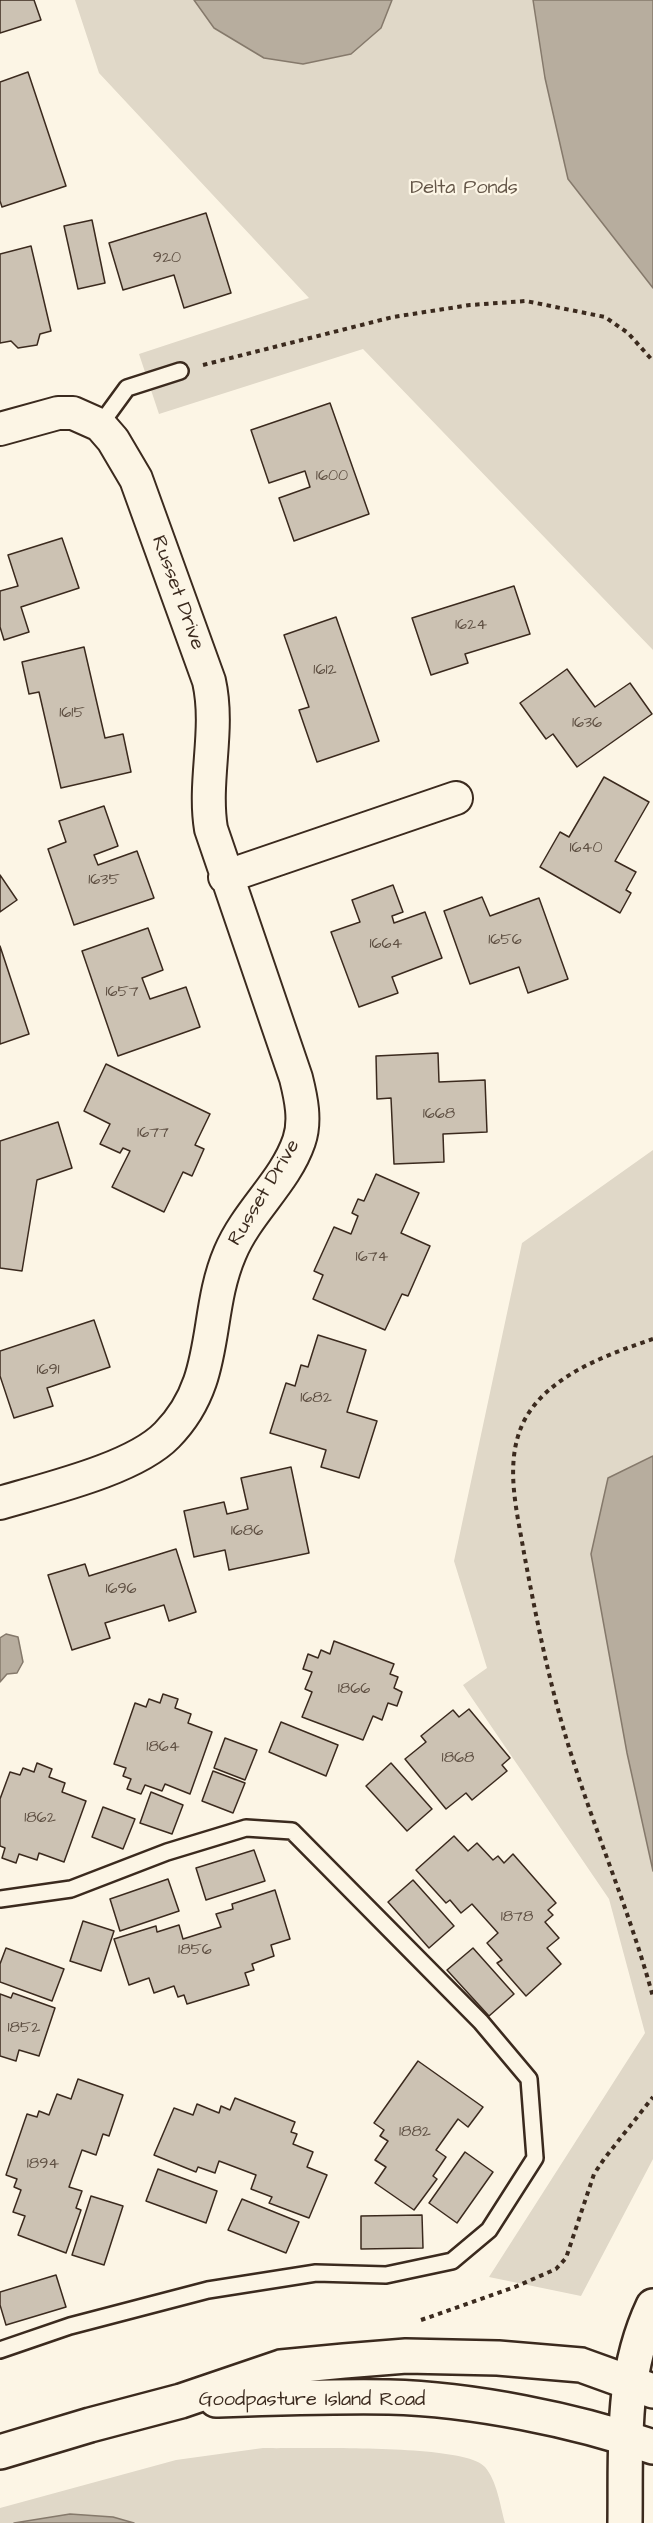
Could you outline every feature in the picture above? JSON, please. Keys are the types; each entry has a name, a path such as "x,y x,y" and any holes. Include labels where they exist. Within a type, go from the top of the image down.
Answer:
{"main road":[{"path":"625,2523 639,2442 640,2333 653,2306"},
{"name":"Goodpasture Island Road","path":"0,2452 181,2401 281,2367 406,2356 498,2358 580,2365 641,2386"},
{"name":"Goodpasture Island Road","path":"181,2401 303,2397 415,2399 474,2405 555,2420 639,2442"}],"street":[{"name":"Russet Drive","path":"0,429 58,413 73,413 100,425 125,457 136,479 209,681 214,711 208,811 216,849 296,1078 303,1119 300,1140 292,1157 230,1250 216,1296 205,1369 197,1391 184,1415 164,1438 131,1461 0,1503"},
{"path":"225,877 456,798"}],"lane":[{"path":"100,425 127,388 180,371"},
{"path":"0,1899 71,1889 167,1852 246,1828 292,1831 481,2022 529,2079 535,2158 489,2230 452,2262 386,2275 316,2273 208,2290 70,2326 0,2350"}],"path":[{"path":"180,371 393,317 470,305 526,301 588,313 613,321 653,361"},
{"path":"653,1339 592,1364 549,1390 528,1414 520,1429 512,1473 530,1585 564,1734 642,1957 653,1997"},
{"path":"416,2322 515,2288 556,2269 566,2258 594,2174 653,2097"}],"green space":[{"name":"Delta Ponds","path":"75,0 653,0 653,650 363,349 159,414 139,354 309,298 99,73"},
{"path":"653,1150 653,2159 581,2296 489,2277 645,2033 609,1899 463,1685 487,1668 454,1561 522,1243"},
{"path":"263,2448 380,2449 447,2454 471,2459 485,2467 489,2473 498,2494 505,2523 0,2523 0,2508 176,2460"}],"shaded area":[{"path":"194,0 392,0 381,28 351,54 303,64 264,58 214,28"},
{"path":"533,0 653,0 653,288 568,179 545,78"},
{"path":"653,1456 653,1871 627,1753 591,1554 608,1478"},
{"path":"6,1634 18,1637 23,1662 17,1673 7,1674 0,1682 0,1638"},
{"path":"70,2514 113,2517 134,2523 14,2523"}],"building":[{"path":"0,0 34,0 41,20 0,33"},
{"path":"28,72 66,186 2,207 0,201 0,82"},
{"path":"206,213 231,293 184,308 174,275 123,290 109,243"},
{"path":"92,220 105,283 78,289 64,226"},
{"path":"31,246 51,331 40,334 37,345 18,348 11,341 0,343 0,254"},
{"path":"330,403 369,514 294,541 279,498 310,487 305,471 269,483 251,430"},
{"path":"62,538 79,588 21,607 29,632 4,640 0,627 0,591 18,586 8,555"},
{"path":"514,586 530,634 465,654 468,663 431,675 412,618"},
{"path":"336,617 379,741 317,762 299,710 309,707 284,635"},
{"path":"84,647 105,738 123,734 131,772 61,788 39,692 29,694 22,662"},
{"path":"567,669 595,707 630,683 652,714 577,767 553,734 546,739 520,703"},
{"path":"604,777 649,802 615,861 636,872 626,890 631,893 620,913 540,867 560,832 569,837"},
{"path":"104,806 118,846 94,855 98,865 137,851 154,898 74,925 48,849 66,842 59,821"},
{"path":"0,875 17,900 0,912"},
{"path":"393,885 403,912 392,916 394,923 425,912 442,958 392,977 398,993 359,1007 331,932 360,922 352,900"},
{"path":"482,897 490,916 539,898 568,979 528,993 519,967 470,984 444,911"},
{"path":"148,928 163,970 142,978 150,999 186,987 200,1027 118,1056 82,951"},
{"path":"0,946 29,1034 0,1044"},
{"path":"438,1053 439,1082 485,1080 487,1132 443,1134 444,1162 394,1164 391,1098 377,1099 376,1056"},
{"path":"106,1064 210,1114 195,1145 204,1149 192,1176 183,1172 164,1212 112,1187 130,1151 123,1148 120,1153 100,1144 110,1124 84,1111"},
{"path":"58,1122 72,1168 37,1180 22,1271 0,1268 0,1141"},
{"path":"376,1174 419,1193 401,1233 430,1246 408,1296 402,1294 385,1330 313,1299 323,1275 314,1271 334,1227 351,1234 358,1216 352,1213 358,1199 364,1201"},
{"path":"94,1320 110,1367 47,1388 53,1406 14,1418 0,1376 0,1351"},
{"path":"318,1335 366,1350 347,1412 377,1421 359,1478 321,1467 326,1450 270,1433 286,1383 295,1386 301,1365 308,1367"},
{"path":"291,1467 309,1553 229,1570 225,1550 194,1557 184,1511 224,1502 227,1514 248,1509 241,1478"},
{"path":"176,1549 196,1612 169,1621 164,1605 105,1623 110,1638 72,1650 48,1575 85,1564 89,1576"},
{"path":"334,1641 394,1664 390,1674 398,1677 394,1688 402,1692 397,1706 388,1703 382,1720 373,1716 363,1740 302,1717 312,1692 305,1689 312,1672 303,1669 308,1654 318,1658 321,1650 330,1654"},
{"path":"163,1694 178,1699 175,1708 191,1714 188,1723 212,1732 190,1794 165,1784 162,1791 145,1785 141,1794 127,1789 131,1779 123,1776 126,1768 114,1764 135,1703 146,1707 149,1699 160,1703"},
{"path":"469,1709 510,1758 502,1765 507,1771 472,1800 466,1793 446,1809 405,1759 426,1742 421,1736 453,1710 459,1717"},
{"path":"281,1722 338,1745 326,1776 269,1752"},
{"path":"225,1738 257,1750 245,1780 214,1768"},
{"path":"37,1763 52,1769 49,1777 65,1783 62,1792 86,1801 64,1862 39,1853 37,1860 19,1854 16,1863 2,1858 5,1848 0,1846 0,1799 10,1772 20,1775 23,1768 34,1772"},
{"path":"391,1763 432,1809 407,1831 366,1786"},
{"path":"213,1771 245,1783 233,1813 202,1801"},
{"path":"151,1792 183,1805 172,1834 140,1823"},
{"path":"103,1807 135,1819 123,1849 92,1837"},
{"path":"454,1836 468,1851 477,1843 493,1860 498,1856 504,1863 513,1854 556,1903 548,1910 553,1915 545,1922 559,1938 547,1948 561,1964 526,1996 497,1963 502,1960 487,1943 498,1933 472,1904 461,1913 450,1900 446,1903 416,1870"},
{"path":"254,1850 265,1881 206,1900 196,1868"},
{"path":"168,1879 179,1911 120,1931 110,1899"},
{"path":"413,1880 454,1926 429,1948 388,1902"},
{"path":"275,1890 290,1939 271,1945 274,1956 252,1964 254,1970 245,1973 249,1985 187,2004 184,1995 178,1997 174,1986 154,1993 149,1978 129,1985 114,1939 156,1926 157,1932 179,1925 183,1939 221,1927 216,1914 233,1909 232,1904"},
{"path":"83,1921 114,1931 101,1971 70,1961"},
{"path":"6,1948 64,1969 52,2001 0,1982 0,1964"},
{"path":"473,1948 514,1994 489,2016 447,1970"},
{"path":"13,1993 55,2008 39,2056 19,2050 16,2061 0,2056 0,1994 11,1998"},
{"path":"418,2061 483,2107 468,2127 458,2119 436,2150 446,2157 433,2176 437,2179 414,2210 375,2183 386,2167 375,2160 388,2141 380,2136 384,2130 374,2123"},
{"path":"78,2079 123,2095 109,2136 103,2134 96,2155 82,2150 69,2187 82,2191 76,2208 81,2210 66,2253 18,2235 25,2216 13,2212 21,2190 14,2187 17,2179 6,2175 27,2114 37,2117 39,2111 49,2115 57,2094 71,2099"},
{"path":"235,2098 295,2122 291,2132 297,2134 293,2144 313,2152 307,2167 327,2175 309,2218 269,2203 272,2197 251,2189 256,2175 219,2161 215,2173 198,2167 196,2172 154,2155 174,2108 193,2115 197,2104 219,2113 221,2106 230,2110"},
{"path":"465,2152 493,2172 457,2223 429,2203"},
{"path":"158,2169 217,2191 206,2223 146,2201"},
{"path":"91,2196 123,2206 104,2265 72,2255"},
{"path":"242,2199 299,2222 286,2253 228,2230"},
{"path":"422,2215 423,2248 361,2249 361,2216"},
{"path":"56,2275 66,2307 6,2325 0,2305 0,2292"}]}
